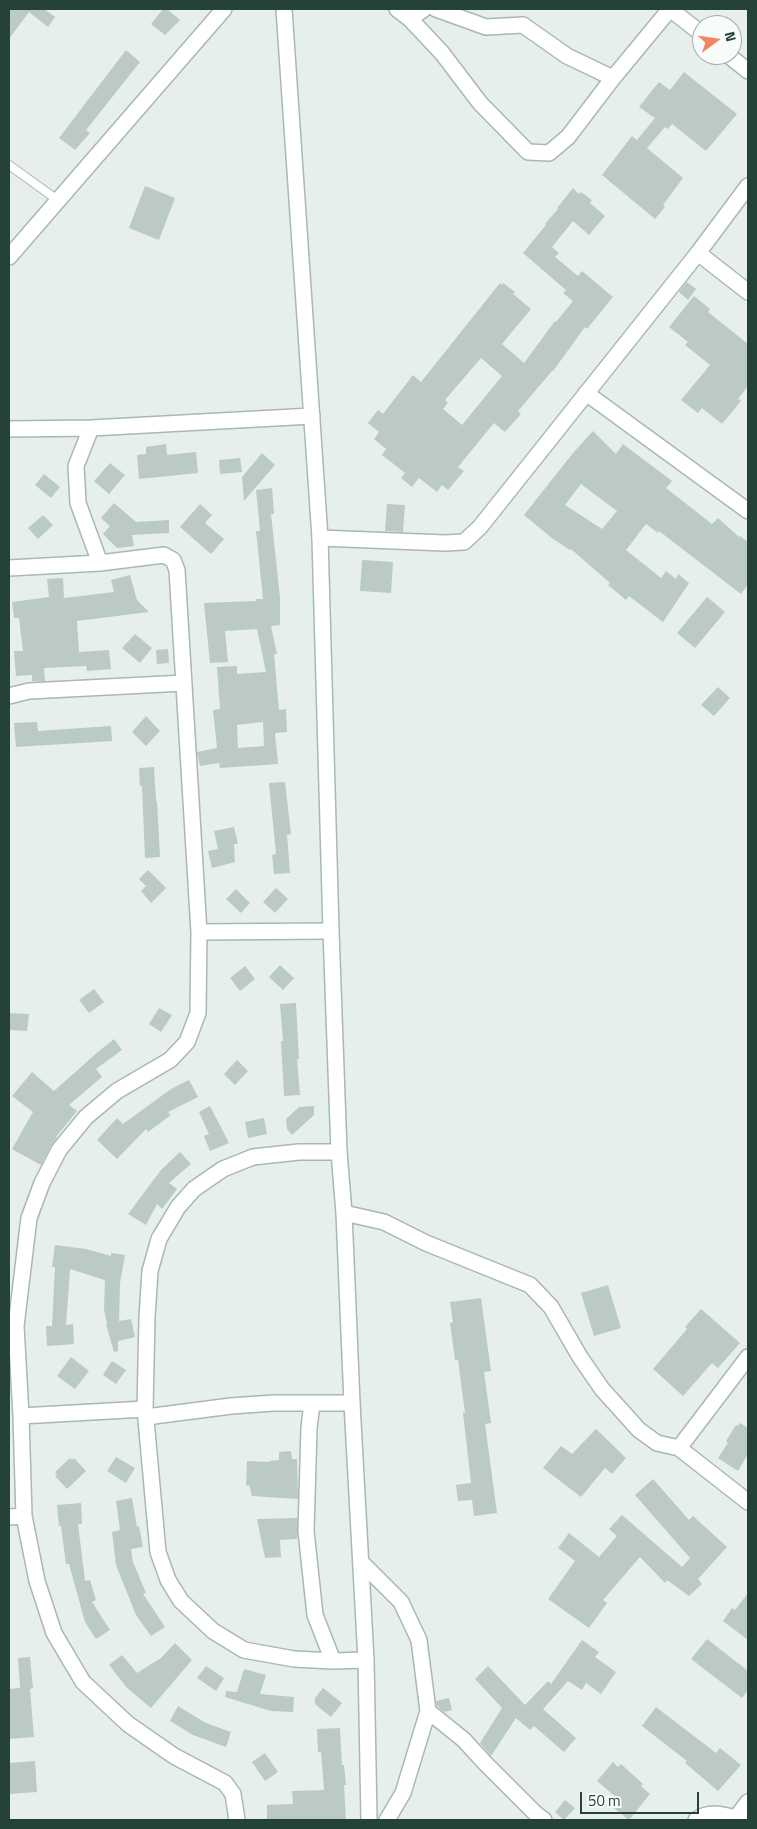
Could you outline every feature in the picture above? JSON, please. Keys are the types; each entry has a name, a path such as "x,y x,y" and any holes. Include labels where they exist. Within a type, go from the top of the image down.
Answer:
{"street":[{"path":"9,258 224,9"},
{"path":"284,9 320,538 339,1152 344,1213 366,1660 369,1820"},
{"path":"397,9 410,19 442,53 480,103 528,152 550,153 568,137 613,78 670,9 692,26"},
{"path":"410,19 424,9"},
{"path":"436,9 486,26 523,26 567,56 613,78"},
{"path":"320,538 445,543 464,542 480,527 698,253 748,186"},
{"path":"698,253 748,292"},
{"path":"586,393 748,511"},
{"path":"9,429 91,428 312,416"},
{"path":"91,428 76,466 78,503 100,563"},
{"path":"9,568 100,563 164,555 173,560 177,570 199,932 198,1013 187,1042 170,1060 117,1091 86,1117 59,1150 42,1183 29,1218 12,1326 21,1416 24,1516 37,1581 54,1633 84,1682 135,1729 174,1756 225,1783 233,1794 237,1820"},
{"path":"9,696 29,691 184,683"},
{"path":"199,932 331,931"},
{"path":"339,1152 298,1152 253,1157 223,1169 194,1189 178,1207 158,1239 150,1271 146,1317 146,1413 158,1552 168,1580 181,1600 213,1630 244,1650 294,1659 366,1660"},
{"path":"344,1213 384,1222 426,1243 530,1285 551,1307 602,1389 639,1430 657,1443 679,1448 748,1502"},
{"path":"679,1448 748,1358"},
{"path":"21,1416 146,1413 274,1403 352,1403"},
{"path":"312,1403 308,1438 306,1531 315,1615 333,1661"},
{"path":"9,1517 24,1516"},
{"path":"361,1562 401,1602 419,1640 428,1711 403,1793 387,1820"},
{"path":"428,1711 464,1740 544,1820"},
{"path":"696,1820 705,1815 716,1814 738,1819 748,1802"}],"lane":[{"path":"9,165 59,201"}],"building":[{"path":"9,9 44,9 55,17 48,27 29,12 9,39"},
{"path":"163,9 167,9 180,20 165,35 151,24"},
{"path":"126,50 140,62 86,130 90,133 75,150 59,138"},
{"path":"684,72 737,114 706,151 672,124 668,129 665,127 647,148 683,178 655,219 602,175 632,136 637,140 655,118 639,107 654,88 659,82 670,90"},
{"path":"145,186 175,198 159,240 129,228"},
{"path":"573,188 579,194 581,192 592,200 590,203 605,216 589,235 573,221 552,247 559,253 555,257 578,276 582,271 613,297 587,329 585,327 553,371 518,411 521,414 505,432 494,423 458,467 464,471 448,490 442,485 437,492 419,478 412,487 401,478 405,473 382,455 386,449 374,439 379,432 368,423 378,410 383,414 413,375 421,382 500,283 502,285 503,283 515,292 513,294 531,309 502,344 524,363 555,321 573,301 563,293 566,290 523,253","holes":["481,358 502,376 462,425 443,409 448,403 445,400"]},
{"path":"687,282 696,289 688,300 679,292"},
{"path":"694,296 710,309 708,312 748,344 748,386 738,399 741,401 722,424 702,408 698,413 681,400 710,365 685,345 688,342 669,327"},
{"path":"593,431 616,454 623,444 672,481 666,488 712,524 718,518 739,537 748,542 748,584 741,594 659,531 658,533 646,524 626,550 661,578 666,571 676,579 678,574 689,583 663,622 629,596 626,600 608,585 610,583 571,549 553,539 524,515","holes":["581,484 617,511 602,529 565,505"]},
{"path":"166,444 167,455 196,452 198,473 139,479 137,455 146,454 146,447"},
{"path":"262,453 275,465 244,501 242,477"},
{"path":"240,458 242,472 220,474 219,460"},
{"path":"110,463 125,475 109,494 94,481"},
{"path":"44,474 60,487 51,498 35,485"},
{"path":"272,488 274,514 271,514 280,598 280,625 271,626 277,654 274,654 279,710 286,709 287,732 275,733 278,764 220,768 219,763 200,766 197,752 217,748 213,710 220,709 217,667 237,666 237,674 266,672 257,629 225,631 228,662 210,663 204,603 256,601 256,599 263,599 256,531 260,531 256,490","holes":["263,722 264,746 238,748 237,725"]},
{"path":"114,503 136,522 169,520 169,533 132,535 134,546 117,548 103,534 110,526 101,518"},
{"path":"200,504 212,515 205,523 224,539 211,554 180,527"},
{"path":"387,504 405,505 403,532 385,531"},
{"path":"43,515 53,525 38,539 28,528"},
{"path":"362,560 393,562 391,593 360,591"},
{"path":"130,575 137,600 149,612 77,621 79,652 109,650 111,669 87,671 86,666 44,668 45,681 32,681 32,675 16,676 14,651 23,651 19,618 14,618 12,602 49,597 47,579 63,578 64,598 114,592 111,580"},
{"path":"707,597 725,612 695,648 677,633"},
{"path":"135,634 152,648 140,663 122,648"},
{"path":"168,649 169,663 157,664 156,650"},
{"path":"718,687 730,698 714,716 701,705"},
{"path":"146,716 160,731 146,746 132,732"},
{"path":"37,722 38,731 111,726 112,741 16,747 14,723"},
{"path":"154,767 160,857 145,858 142,786 140,786 139,768"},
{"path":"285,782 291,834 287,835 290,873 274,874 272,855 276,854 269,783"},
{"path":"234,827 238,844 234,844 235,862 212,868 208,851 218,849 214,831"},
{"path":"148,870 166,888 151,903 141,891 146,886 139,879"},
{"path":"276,888 288,899 275,913 263,902"},
{"path":"236,889 250,903 241,913 226,899"},
{"path":"280,965 294,978 283,990 269,977"},
{"path":"245,966 255,979 240,991 230,978"},
{"path":"94,989 104,1002 89,1013 79,1000"},
{"path":"296,1003 300,1095 284,1096 280,1004"},
{"path":"159,1008 172,1015 161,1032 149,1024"},
{"path":"9,1013 29,1014 27,1031 9,1030"},
{"path":"114,1039 122,1050 96,1069 102,1077 69,1105 77,1111 56,1137 41,1165 12,1149 33,1112 12,1096 32,1072 54,1091"},
{"path":"237,1060 248,1071 235,1085 224,1074"},
{"path":"189,1080 198,1097 168,1112 171,1115 148,1132 146,1129 117,1159 97,1140 117,1118 123,1124 171,1089"},
{"path":"210,1106 229,1143 210,1151 204,1136 209,1134 199,1112"},
{"path":"314,1106 314,1115 292,1135 287,1129 286,1119 299,1107"},
{"path":"264,1118 267,1134 248,1138 245,1122"},
{"path":"180,1152 191,1164 169,1183 177,1189 162,1209 157,1204 146,1225 128,1214 161,1170"},
{"path":"55,1245 86,1249 111,1256 111,1253 125,1255 120,1283 119,1321 131,1319 135,1337 118,1341 118,1351 114,1352 106,1324 104,1309 105,1280 70,1269 66,1325 73,1324 74,1344 47,1346 46,1326 52,1326 55,1267 52,1267"},
{"path":"608,1285 621,1328 594,1336 581,1293"},
{"path":"481,1298 491,1371 484,1372 491,1423 485,1424 497,1513 474,1516 472,1500 458,1501 456,1485 471,1483 463,1413 465,1413 458,1360 455,1360 450,1323 453,1322 450,1302"},
{"path":"701,1309 740,1343 718,1368 712,1363 683,1396 653,1369 687,1329 685,1327"},
{"path":"71,1357 89,1371 75,1389 57,1376"},
{"path":"112,1361 126,1370 116,1384 103,1375"},
{"path":"740,1423 748,1428 748,1454 738,1471 718,1458 728,1443 726,1441 736,1425 738,1426"},
{"path":"596,1429 626,1458 612,1474 605,1468 581,1497 543,1468 561,1446 572,1454"},
{"path":"291,1451 292,1459 297,1459 298,1499 252,1496 249,1485 246,1486 247,1461 269,1462 279,1460 279,1452"},
{"path":"116,1457 135,1468 126,1483 107,1471"},
{"path":"70,1458 72,1460 74,1458 86,1471 67,1489 55,1476 57,1475 55,1472"},
{"path":"653,1479 689,1520 693,1516 727,1547 698,1579 702,1584 689,1596 667,1580 665,1583 640,1557 603,1600 607,1603 589,1628 548,1599 575,1561 558,1548 569,1533 599,1557 617,1536 609,1529 622,1515 682,1567 690,1558 635,1495"},
{"path":"132,1498 143,1547 131,1549 133,1562 146,1593 143,1594 165,1627 151,1636 136,1615 116,1565 112,1532 120,1530 116,1501"},
{"path":"81,1503 82,1524 78,1524 85,1581 90,1580 96,1600 92,1602 110,1630 96,1639 85,1622 69,1564 66,1564 61,1526 59,1526 57,1505"},
{"path":"297,1518 297,1539 280,1540 281,1557 265,1558 257,1519"},
{"path":"748,1593 748,1640 723,1621 732,1608 735,1610"},
{"path":"707,1639 748,1671 748,1690 742,1698 691,1659"},
{"path":"582,1640 599,1652 595,1657 616,1672 601,1694 586,1683 582,1690 568,1681 543,1709 576,1738 564,1752 534,1726 530,1730 516,1718 491,1756 480,1743 502,1708 475,1679 488,1666 525,1705 548,1681 551,1684"},
{"path":"175,1643 192,1660 151,1708 127,1688 109,1665 122,1655 137,1673 161,1658"},
{"path":"30,1657 33,1688 30,1689 34,1737 9,1739 9,1689 20,1688 18,1658"},
{"path":"206,1666 224,1678 216,1691 197,1678"},
{"path":"244,1669 266,1675 260,1694 294,1697 293,1712 271,1711 225,1697 226,1691 237,1692"},
{"path":"323,1688 342,1703 331,1717 315,1704 315,1698"},
{"path":"449,1698 452,1710 444,1712 437,1706 436,1701"},
{"path":"178,1706 206,1723 231,1732 226,1747 193,1735 170,1721"},
{"path":"656,1707 716,1753 720,1748 741,1765 718,1791 685,1763 687,1761 642,1726"},
{"path":"340,1728 342,1765 344,1765 346,1785 344,1785 346,1820 267,1820 267,1805 293,1804 292,1791 324,1790 321,1752 318,1752 317,1729"},
{"path":"265,1753 278,1772 265,1781 252,1762"},
{"path":"35,1761 37,1792 9,1794 9,1763"},
{"path":"613,1762 618,1767 621,1764 643,1784 641,1786 650,1794 629,1820 610,1805 617,1798 597,1781"},
{"path":"565,1800 575,1808 564,1820 555,1812"}]}
